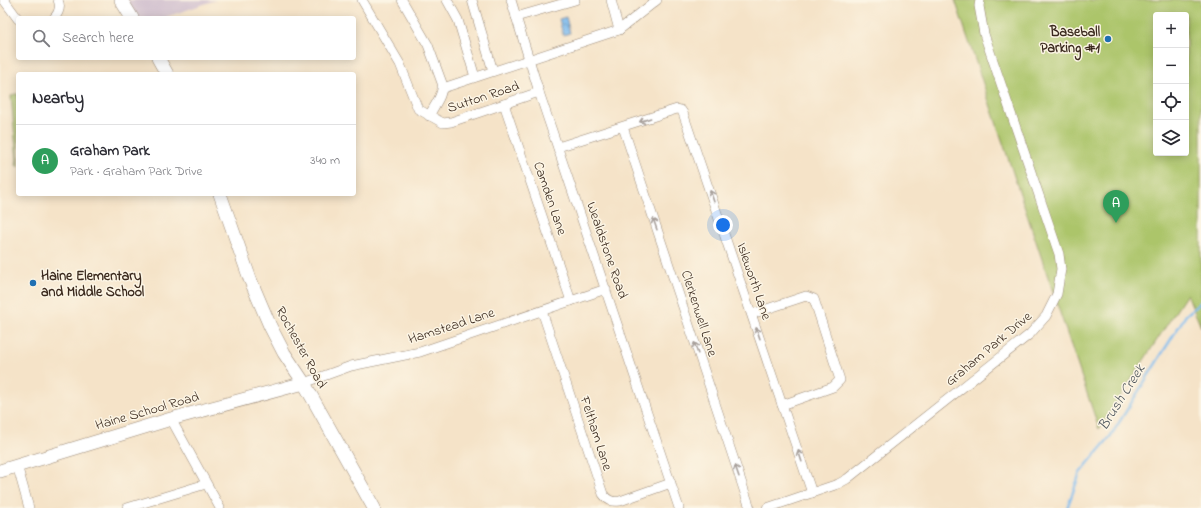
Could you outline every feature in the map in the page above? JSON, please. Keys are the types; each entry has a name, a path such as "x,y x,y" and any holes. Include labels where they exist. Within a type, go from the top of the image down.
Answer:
{"street":[{"path":"4,0 16,16"},
{"path":"56,16 60,7 58,0"},
{"path":"121,0 131,16"},
{"name":"Sutton Road","path":"362,0 400,64 418,109 429,116 443,123 451,122 539,92"},
{"path":"402,0 430,50 443,88"},
{"path":"447,0 458,20 475,77"},
{"path":"472,0 493,72"},
{"name":"Wealdstone Road","path":"511,0 539,92 679,508"},
{"path":"516,17 574,0"},
{"path":"611,0 619,30"},
{"path":"429,116 443,88 619,30 657,0"},
{"name":"Graham Park Drive","path":"767,508 838,484 847,479 1030,334 1046,316 1057,294 1061,269 1059,254 984,34 979,6 980,0"},
{"path":"159,60 166,72"},
{"name":"Camden Lane","path":"504,104 571,301"},
{"name":"Isleworth Lane","path":"558,148 677,109 681,110 812,493"},
{"name":"Clerkenwell Lane","path":"623,127 750,508"},
{"name":"Rochester Road","path":"221,196 250,279 270,326 284,353 304,383 374,508"},
{"name":"Hamstead Lane","path":"304,383 351,366 420,352 606,289"},
{"path":"752,314 806,296 814,299 840,380 833,387 782,405"},
{"name":"Feltham Lane","path":"542,311 603,494 607,500 620,500 671,483"},
{"name":"Haine School Road","path":"0,471 171,419 304,383"},
{"path":"171,419 220,508"},
{"path":"17,465 29,508"},
{"path":"127,508 206,484"}],"shaded area":[{"path":"120,0 216,0 169,16 131,16"}],"green space":[{"path":"955,0 1201,0 1201,327 1187,294 1099,429"},
{"path":"16,94 16,148 11,96"}],"water":[{"path":"566,17 570,33 563,35 559,19"}],"waterway":[{"name":"Brush Creek","path":"1067,508 1080,473 1110,437 1186,315 1201,302"}],"place":[{"name":"Baseball Parking #1","path":"1108,39"},
{"name":"Graham Park","path":"1116,223"},
{"name":"Haine Elementary and Middle School","path":"33,283"}]}
